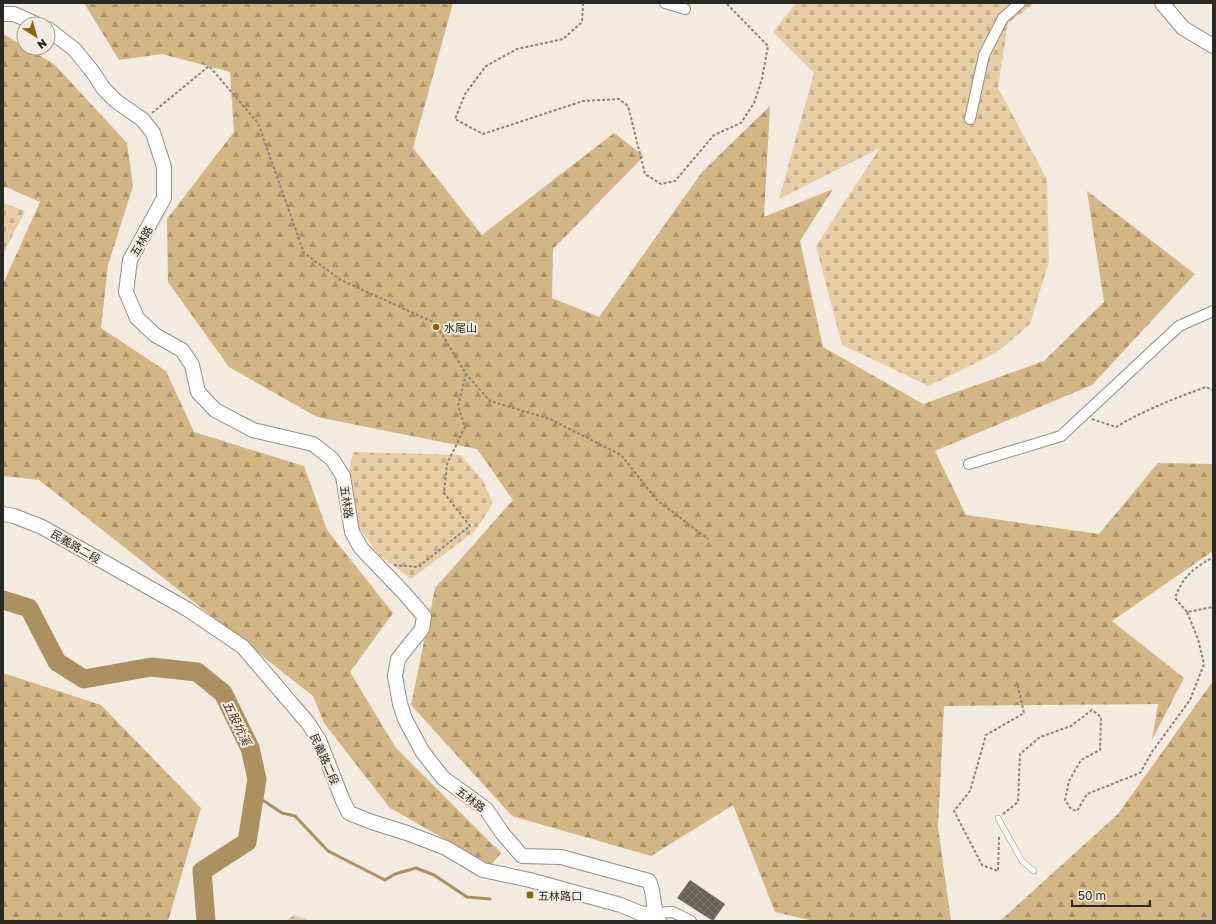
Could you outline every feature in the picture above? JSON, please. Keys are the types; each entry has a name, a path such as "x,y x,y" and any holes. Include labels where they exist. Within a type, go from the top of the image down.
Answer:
{"main road":[{"path":"1162,3 1183,28 1213,46"},
{"path":"3,14 14,14 18,16"},
{"name":"五林路","path":"56,35 74,49 104,89 116,101 143,120 153,133 164,167 164,198 130,260 126,292 136,318 155,335 182,350 192,365 198,392 216,410 253,430 313,444 332,459 343,476 352,532 361,548 424,616 422,629 398,658 395,676 400,704 405,719 422,751 443,778 486,809 503,834 522,856 562,857 649,881 653,890 657,917"},
{"name":"民義路二段","path":"3,514 14,516 42,527 187,609 243,646 308,723 319,740 343,801 349,812 372,822 408,833 446,848 483,870 530,880 621,905 642,914 657,917"}],"street":[{"path":"664,3 685,9"},
{"path":"970,119 984,55 1004,18 1020,3"},
{"path":"969,464 1061,436 1179,326 1213,311"},
{"path":"657,917 673,912 691,921"}],"lane":[{"path":"998,818 1022,861 1034,871"}],"path":[{"path":"583,3 582,22 563,39 517,49 486,66 465,94 455,119 483,134 583,101 619,99 628,106 645,174 661,184 675,181 714,135 741,123 754,103 762,79 768,46 726,3"},
{"path":"143,120 209,66 258,123 304,253 342,280 435,323 466,374 490,401 550,419 621,455 657,500 708,539"},
{"path":"376,564 418,567 470,526 444,493 447,464 465,427 458,406 466,374"},
{"path":"1083,416 1116,426 1174,398 1206,387 1213,390"},
{"path":"1018,687 1024,713 986,735 970,791 954,811 982,865 998,871 998,818 1018,802 1020,754 1040,737 1071,726 1092,710 1101,718 1100,750 1081,760 1070,781 1065,800 1071,809 1076,811 1087,794 1140,773 1152,752 1190,700 1204,664 1198,639 1187,612 1175,598 1181,583 1198,566 1213,557"},
{"path":"1187,612 1213,606"}],"green space":[{"path":"84,3 453,3 413,148 482,235 614,133 644,156 553,249 552,298 599,317 702,172 770,106 764,217 833,189 800,241 823,347 923,404 1044,361 1104,302 1087,191 1195,274 1092,385 935,451 966,515 1099,534 1158,463 1213,464 1213,551 1112,621 1184,678 1152,740 1158,704 944,706 938,827 951,921 814,921 775,912 733,805 651,856 512,816 411,705 435,588 513,500 477,449 317,417 229,367 168,282 167,219 234,132 230,72 162,54 119,60"},
{"path":"796,3 1035,3 1008,23 998,88 1047,179 1049,261 1030,324 996,353 929,386 842,345 816,246 880,148 779,199 814,73 773,32"},
{"path":"3,34 16,41 16,56 40,56 54,64 127,143 133,186 108,265 101,328 166,371 194,432 304,466 327,530 393,613 350,672 396,748 501,853 491,865 390,808 324,723 313,696 39,480 3,476 3,284 40,202 6,187 3,188"},
{"path":"3,203 25,211 3,254"},
{"path":"353,452 461,455 483,481 493,503 475,531 411,579 379,555 350,516 347,481"},
{"path":"3,673 101,705 201,808 168,921 3,921"},
{"path":"1213,681 1213,921 1000,921 1118,814"},
{"path":"294,915 310,921 285,921"}],"building":[{"path":"690,880 725,904 713,921 677,898"}],"waterway":[{"name":"五股坑溪","path":"3,600 29,608 57,662 84,679 151,667 197,672 223,693 250,748 257,779 247,842 202,871 206,921"},
{"path":"255,795 282,813 295,816 328,851 385,880 395,874 416,868 434,875 467,897 490,899"}],"place":[{"name":"水尾山","path":"436,327"},
{"name":"五林路口","path":"530,895"}]}
